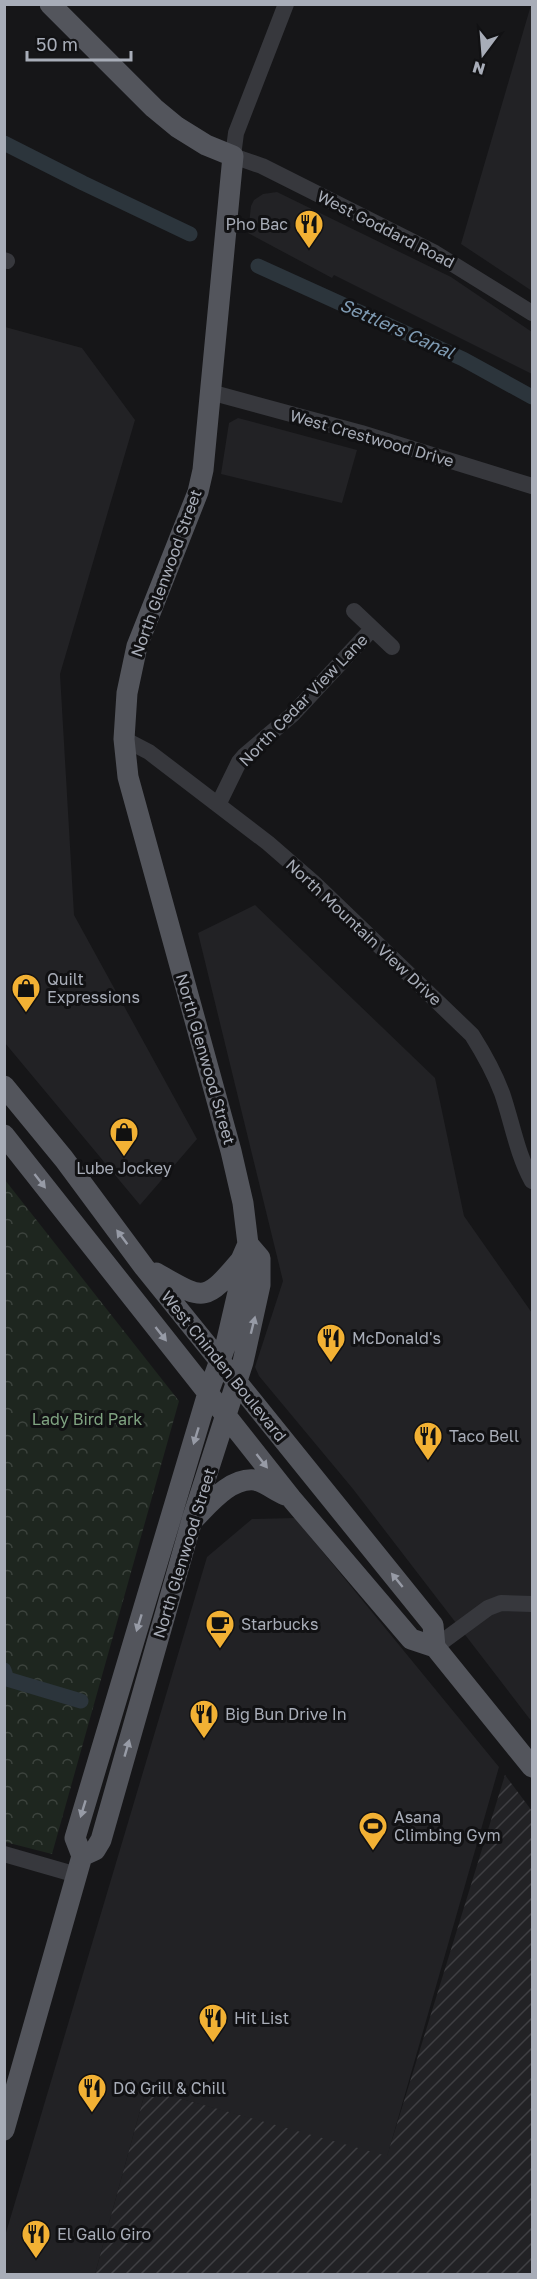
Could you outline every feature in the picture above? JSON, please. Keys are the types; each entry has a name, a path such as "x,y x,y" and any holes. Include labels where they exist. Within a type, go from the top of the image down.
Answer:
{"main road":[{"path":"50,4 154,108 177,127 206,145 233,156"},
{"name":"North Glenwood Street","path":"4,2130 79,1866 75,1838 220,1360 239,1288 244,1252 243,1203 233,1159 128,777 124,739 127,693 136,646 198,492 203,470 233,156"},
{"name":"West Chinden Boulevard","path":"4,1086 64,1159 144,1267 434,1626 435,1647"},
{"name":"West Chinden Boulevard","path":"4,1135 291,1498 411,1639 435,1647 532,1767"},
{"path":"144,1267 192,1294 205,1294 222,1284 244,1252"},
{"name":"North Glenwood Street","path":"79,1866 95,1850 101,1840 192,1520 255,1317 260,1285 260,1258 244,1252"},
{"path":"192,1520 222,1492 241,1481 256,1480 291,1498"}],"street":[{"name":"North Glenwood Street","path":"233,156 236,133 286,4"},
{"name":"West Goddard Road","path":"233,156 262,166 435,253 532,313"},
{"name":"West Crestwood Drive","path":"210,392 361,433 532,486"},
{"name":"North Cedar View Lane","path":"354,611 392,647"},
{"name":"North Cedar View Lane","path":"218,805 239,762 245,755 292,715 372,628"},
{"name":"North Mountain View Drive","path":"124,739 149,752 268,843 314,883 472,1035 490,1064 498,1083 525,1169 532,1181"},
{"path":"435,1647 488,1608 501,1604 532,1604"},
{"path":"4,1854 79,1866"}],"shaded area":[{"path":"532,5 532,291 461,244"},
{"path":"277,192 451,277 532,332 532,374 334,275 332,278 248,233 251,206 254,200 263,194"},
{"path":"5,327 82,348 135,420 60,674 74,915 197,1139 140,1205 5,1043"},
{"path":"238,418 357,450 342,503 221,474 229,423"},
{"path":"255,905 435,1078 464,1216 532,1313 532,1722 353,1489 259,1376 255,1367 283,1281 198,933"},
{"path":"295,1518 499,1767 387,2157 146,2089 95,2274 5,2274 5,2236 207,1557 252,1519"},
{"path":"505,1775 532,1811 532,2274 95,2274 146,2089 387,2156"}],"green space":[{"name":"Lady Bird Park","path":"5,1180 179,1401 52,1854 5,1842"}],"waterway":[{"name":"Settlers Canal","path":"4,143 190,234"},
{"name":"Settlers Canal","path":"258,266 463,359 532,397"},
{"path":"4,1670 7,1679 81,1701"}],"place":[{"name":"Pho Bac","path":"309,250"},
{"name":"Quilt Expressions","path":"26,1014"},
{"name":"Lube Jockey","path":"124,1158"},
{"name":"McDonald's","path":"331,1364"},
{"name":"Taco Bell","path":"428,1462"},
{"name":"Starbucks","path":"220,1650"},
{"name":"Big Bun Drive In","path":"204,1740"},
{"name":"Asana Climbing Gym","path":"373,1852"},
{"name":"Hit List","path":"213,2044"},
{"name":"DQ Grill & Chill","path":"92,2114"},
{"name":"El Gallo Giro","path":"36,2260"}]}
